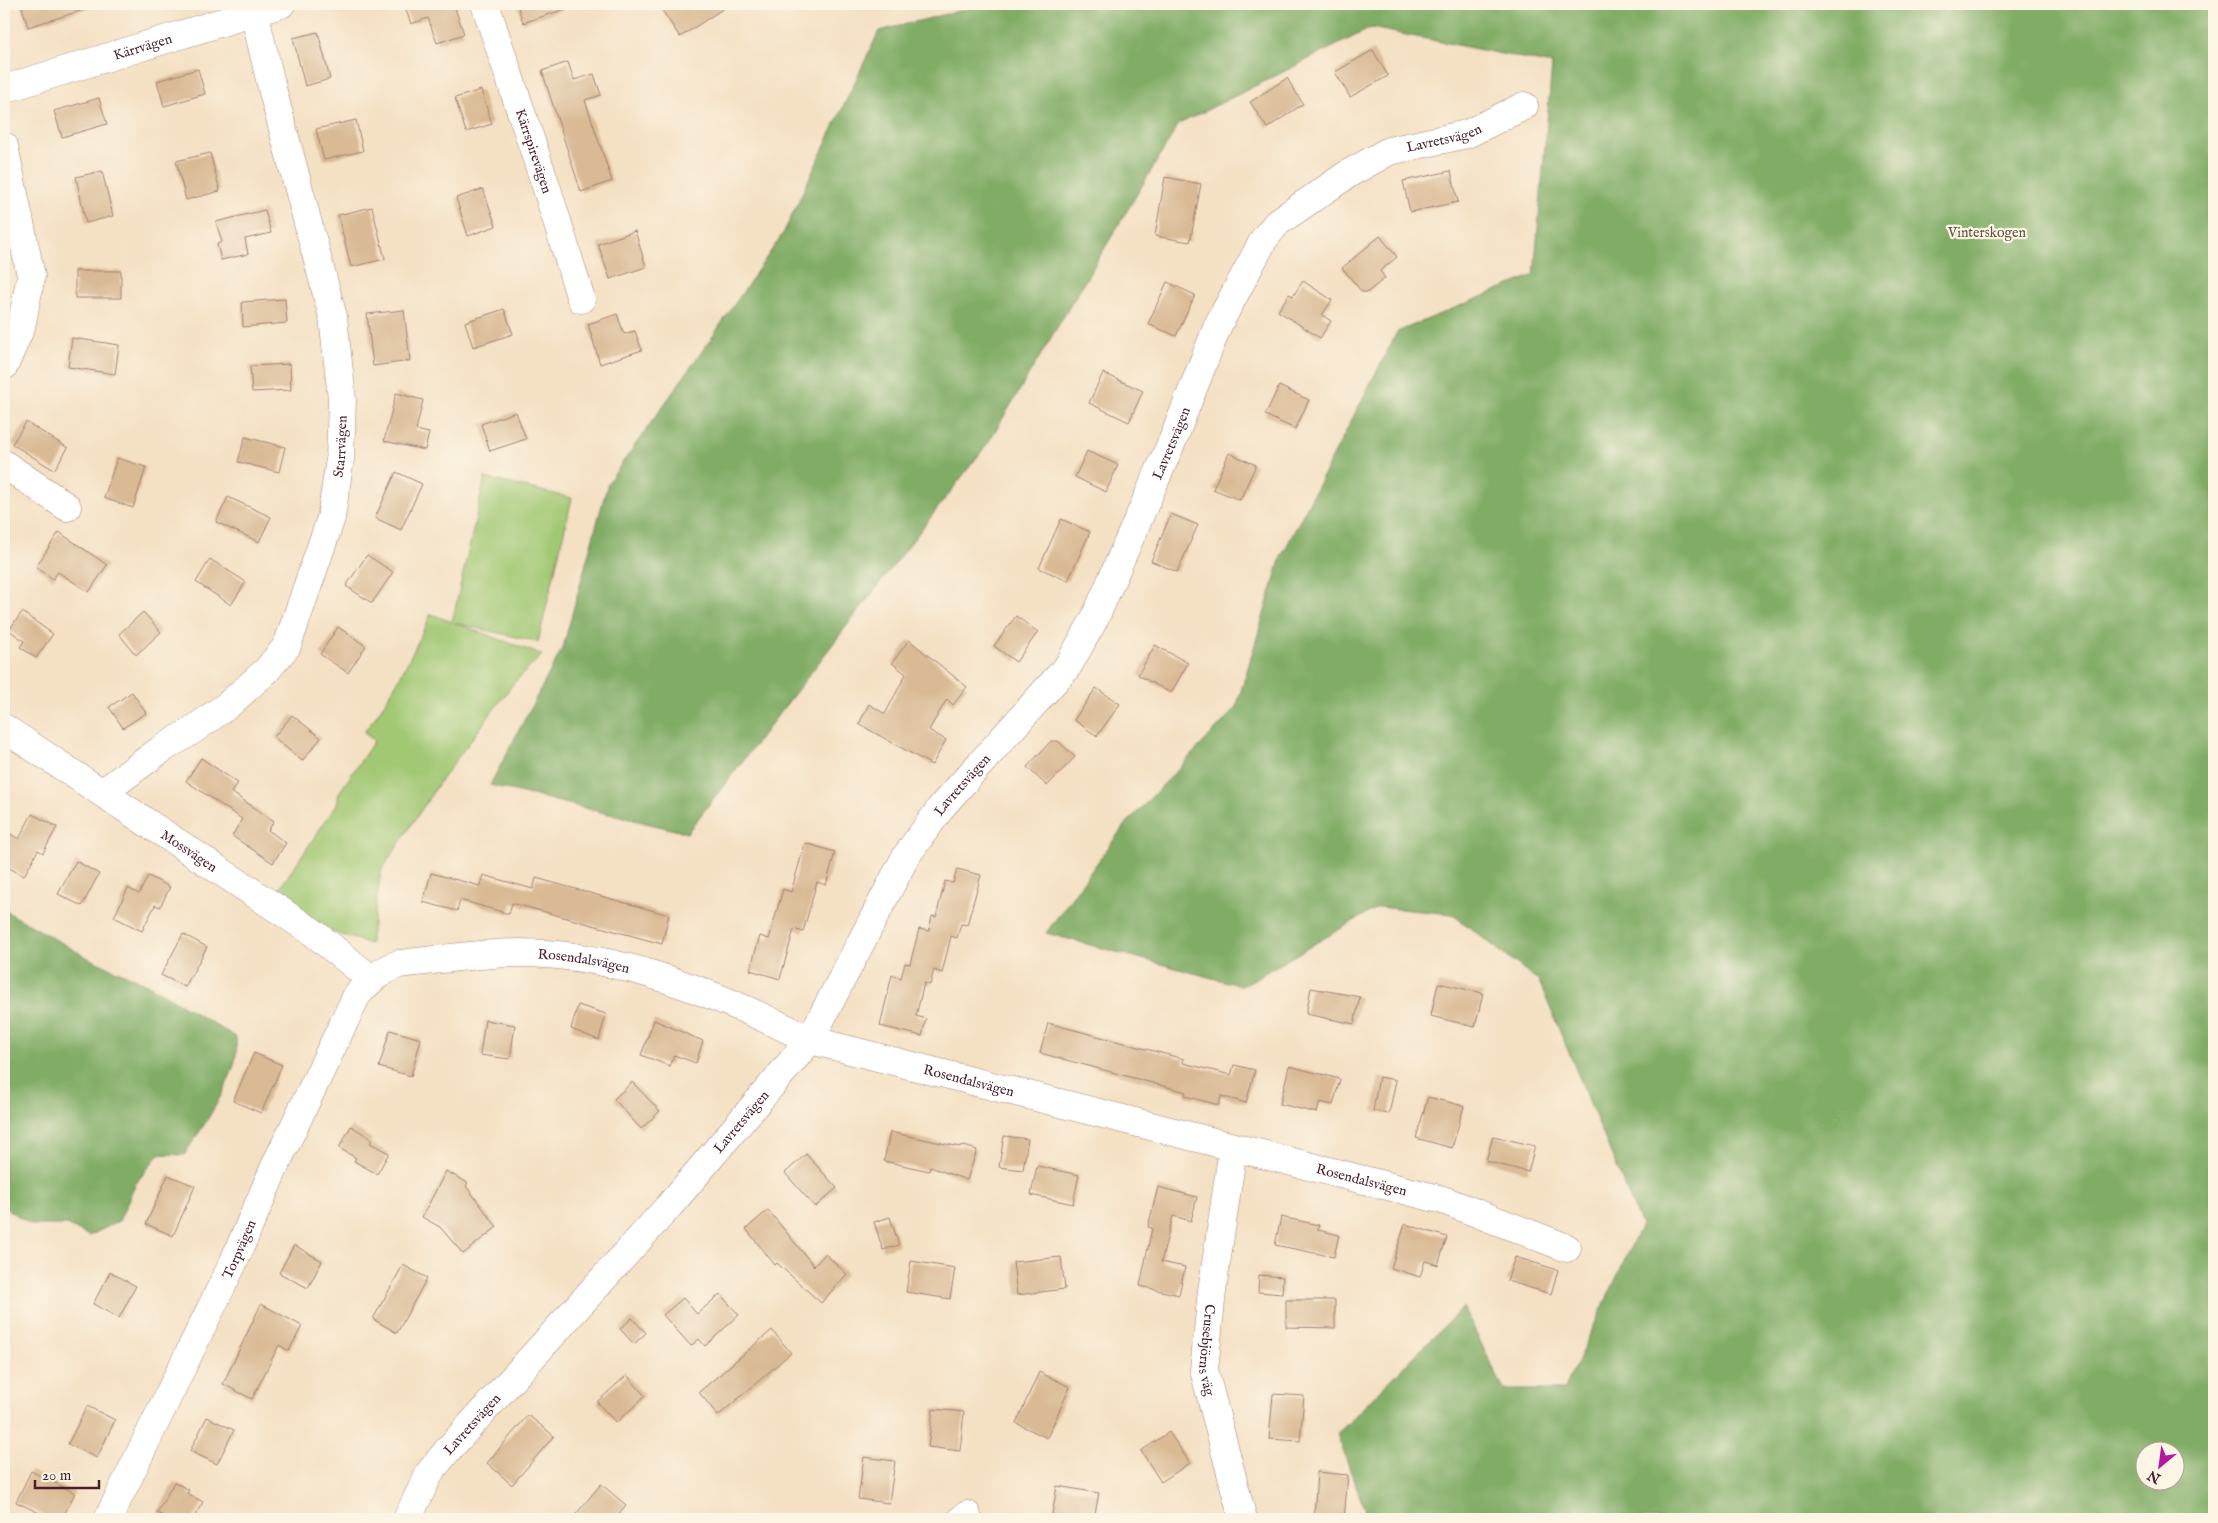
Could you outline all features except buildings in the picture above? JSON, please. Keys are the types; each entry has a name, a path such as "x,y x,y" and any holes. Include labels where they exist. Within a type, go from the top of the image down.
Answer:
{"street":[{"name":"Kärrvägen","path":"4,89 281,4"},
{"name":"Kärrspirevägen","path":"486,4 581,299"},
{"name":"Starrvägen","path":"102,793 159,751 228,705 272,665 287,646 331,518 340,459 342,399 333,316 273,92 254,12"},
{"name":"Lavretsvägen","path":"407,1519 430,1472 447,1451 670,1205 810,1040 906,856 942,805 1068,666 1095,618 1174,437 1218,325 1264,239 1278,222 1348,174 1389,151 1467,134 1524,106"},
{"path":"4,146 31,276 21,327 4,366"},
{"path":"4,464 66,507"},
{"name":"Mossvägen","path":"4,728 314,933 371,979"},
{"name":"Rosendalsvägen","path":"371,979 382,970 398,964 519,953 571,956 646,972 764,1017 810,1040 1443,1200 1567,1248"},
{"name":"Torpvägen","path":"108,1519 233,1263 276,1164 357,995 371,979"},
{"name":"Crusebjörns väg","path":"1233,1148 1212,1292 1204,1370 1243,1519"}],"green space":[{"name":"Vinterskogen","path":"986,4 2214,4 2214,1519 1368,1519 1337,1434 1463,1307 1504,1390 1564,1390 1641,1225 1539,981 1452,914 1378,907 1242,986 1046,933 1124,826 1236,708 1281,557 1397,332 1534,275 1552,64 1371,28 1179,124 988,443 687,833 490,785 563,647 608,483 708,343 784,232 879,31"},
{"path":"485,478 572,498 538,642 455,623 542,655 513,684 441,780 381,871 370,944 318,927 275,895 337,804 339,793 374,741 364,732 393,690 431,614 452,622"},
{"path":"4,910 90,959 145,983 236,1037 235,1061 226,1085 213,1110 184,1155 159,1154 136,1183 119,1221 89,1236 67,1225 32,1225 4,1207"}]}
